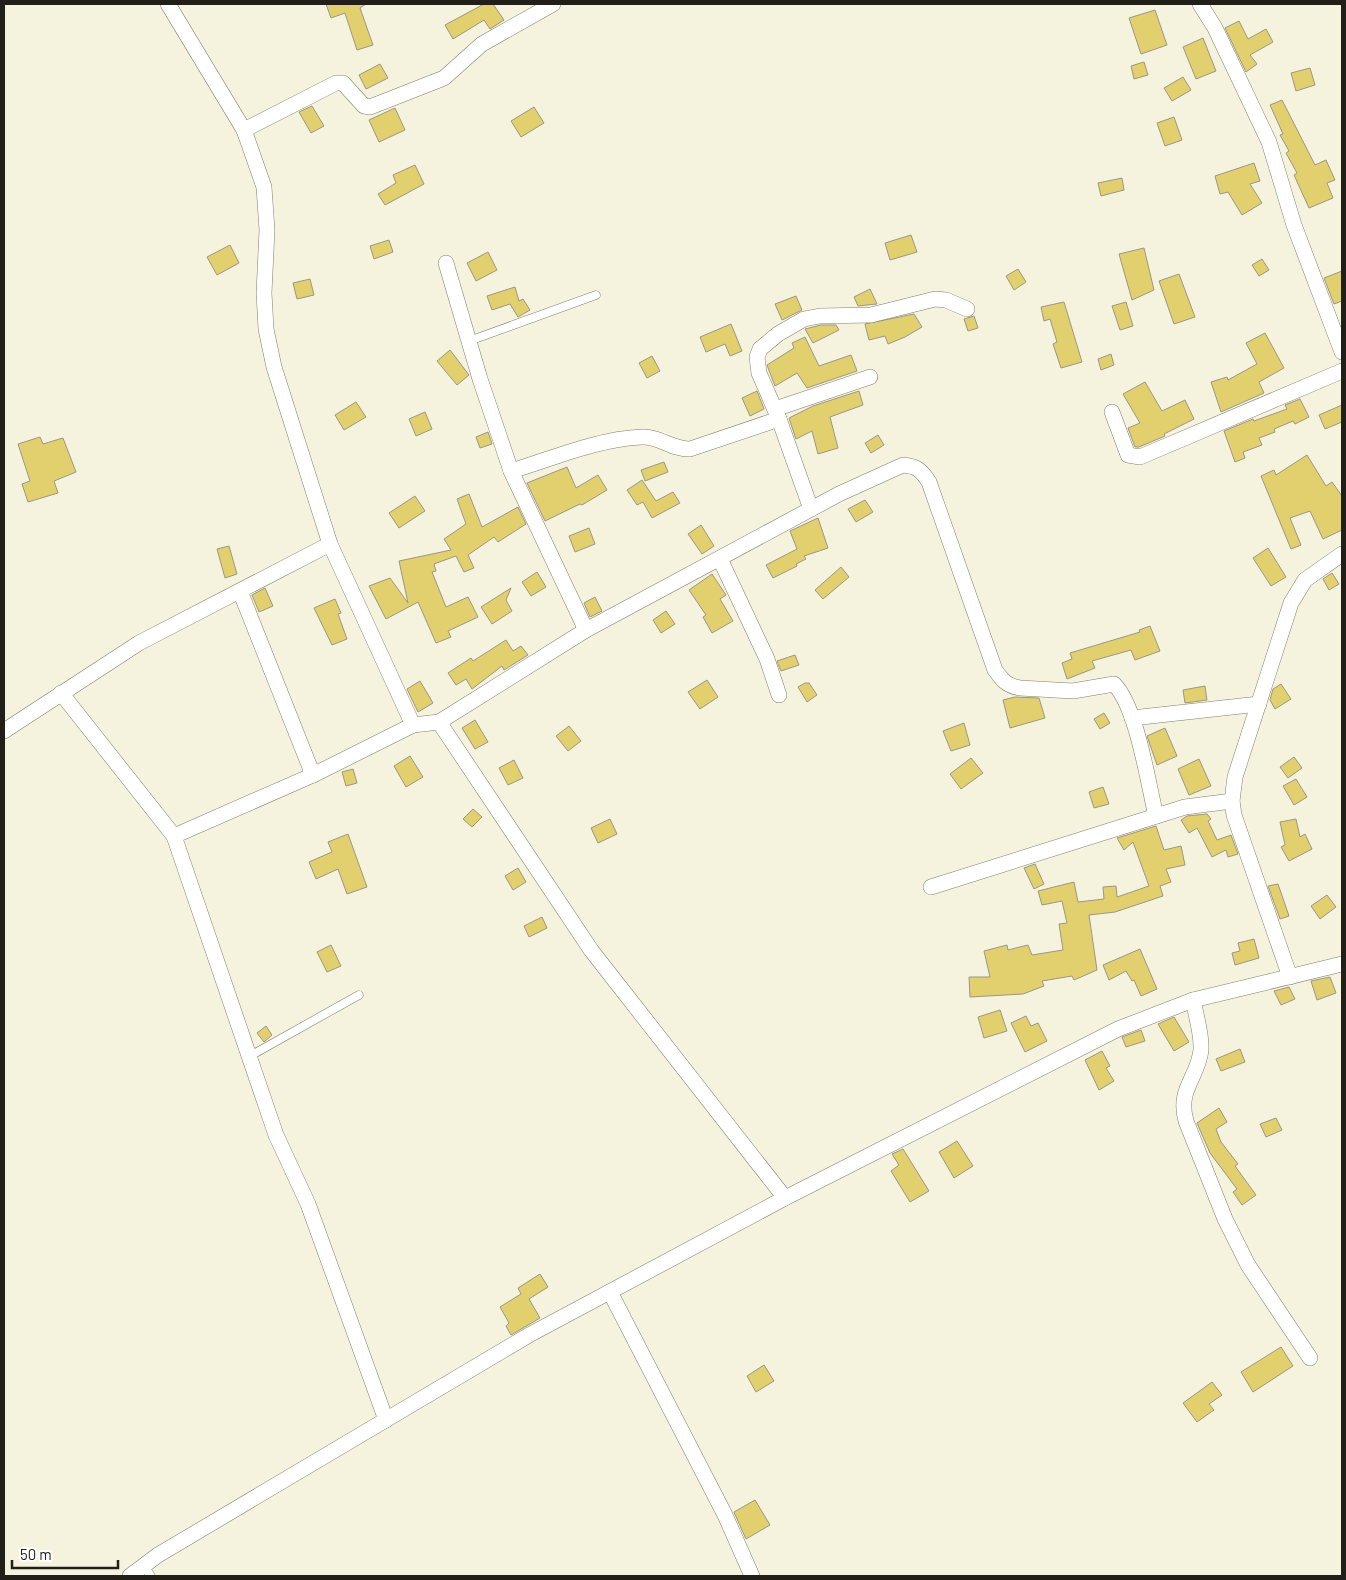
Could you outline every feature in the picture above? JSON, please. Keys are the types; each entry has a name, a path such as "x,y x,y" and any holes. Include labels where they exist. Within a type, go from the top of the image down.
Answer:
{"street":[{"path":"168,4 244,130 264,187 267,230 264,293 266,330 274,367 330,544 413,725"},
{"path":"244,130 336,83 343,83 364,106 370,107 437,81 450,74 482,44 553,4"},
{"path":"1200,4 1215,28 1269,142 1294,225 1342,352"},
{"path":"446,262 511,472 586,630"},
{"path":"811,510 777,414 758,373 757,357 760,349 791,325 820,316 871,315 935,299 946,300 967,309"},
{"path":"1112,412 1127,453 1130,457 1135,458 1342,370"},
{"path":"511,472 606,441 644,437 679,450 690,450 870,377"},
{"path":"174,836 313,775 413,725 439,722 586,630 811,510 903,465 914,466 923,472 929,482 995,670 1002,681 1020,688 1073,691 1114,684 1121,691 1132,718 1156,816"},
{"path":"4,731 139,643 330,544"},
{"path":"1290,977 1246,856 1234,815 1232,800 1235,777 1291,603 1305,580 1342,554"},
{"path":"720,558 763,651 780,695"},
{"path":"240,591 313,775"},
{"path":"61,693 174,836 276,1135 308,1204 386,1420"},
{"path":"1132,718 1259,704"},
{"path":"439,722 591,950 785,1198"},
{"path":"931,887 1185,807 1232,800"},
{"path":"130,1576 148,1571 386,1420 529,1335 785,1198 1118,1029 1192,1000 1342,964"},
{"path":"1192,1000 1201,1040 1200,1053 1183,1095 1182,1108 1186,1121 1225,1219 1248,1265 1310,1358"},
{"path":"610,1292 725,1514 752,1576"}],"lane":[{"path":"469,341 596,295"},
{"path":"250,1056 358,994"}],"building":[{"path":"326,4 366,4 360,8 373,45 357,50 345,13 331,18"},
{"path":"484,4 493,4 504,20 490,29 484,20 453,39 445,25"},
{"path":"1155,10 1167,45 1141,54 1129,18"},
{"path":"1239,21 1248,39 1266,29 1273,42 1250,55 1257,64 1246,72 1225,28"},
{"path":"1203,38 1216,71 1196,79 1183,47"},
{"path":"1144,62 1148,75 1134,79 1131,66"},
{"path":"380,64 388,78 366,89 359,75"},
{"path":"1310,68 1315,85 1296,91 1291,73"},
{"path":"1183,77 1191,90 1172,101 1164,88"},
{"path":"1282,100 1315,165 1326,160 1335,180 1327,183 1333,198 1309,208 1294,175 1297,173 1286,153 1289,151 1280,135 1283,134 1270,105"},
{"path":"312,106 324,126 311,133 299,112"},
{"path":"534,107 544,123 521,137 511,121"},
{"path":"395,108 405,130 379,142 369,120"},
{"path":"1174,117 1182,140 1165,146 1157,123"},
{"path":"1254,163 1260,181 1250,184 1262,203 1242,215 1228,192 1220,194 1215,176"},
{"path":"415,165 424,184 385,205 378,194 396,183 393,175"},
{"path":"1122,178 1124,190 1101,196 1098,183"},
{"path":"911,235 917,252 890,260 885,243"},
{"path":"389,240 393,252 374,259 370,246"},
{"path":"230,245 239,263 217,275 207,257"},
{"path":"1144,248 1154,290 1132,300 1119,254"},
{"path":"488,252 497,270 476,281 467,263"},
{"path":"1262,259 1269,270 1259,276 1252,265"},
{"path":"1018,269 1026,282 1014,290 1006,276"},
{"path":"1342,271 1342,301 1334,304 1324,278"},
{"path":"1179,274 1195,317 1174,324 1159,281"},
{"path":"310,279 314,295 297,299 293,283"},
{"path":"515,287 519,301 523,299 530,310 518,317 510,304 492,310 487,296"},
{"path":"870,289 877,304 858,306 854,297"},
{"path":"796,296 802,310 782,320 775,304"},
{"path":"1064,302 1082,362 1061,368 1053,344 1057,342 1050,319 1044,321 1041,307"},
{"path":"1126,302 1133,326 1120,330 1112,306"},
{"path":"914,314 922,327 905,337 888,344 885,336 869,340 865,324"},
{"path":"974,316 978,328 968,331 964,319"},
{"path":"731,324 742,351 730,356 725,344 706,352 700,337"},
{"path":"821,325 836,325 839,330 813,343 805,329"},
{"path":"1265,333 1284,368 1259,382 1264,393 1221,412 1211,382 1227,377 1228,380 1257,364 1246,343"},
{"path":"805,337 819,366 851,355 857,371 807,388 797,373 775,386 767,365 794,348 792,343"},
{"path":"450,350 469,375 457,385 437,361"},
{"path":"1111,354 1114,365 1101,370 1098,359"},
{"path":"652,356 660,371 647,378 639,363"},
{"path":"1145,382 1162,411 1185,400 1194,419 1164,434 1165,436 1135,447 1128,428 1140,423 1123,394"},
{"path":"757,391 764,409 750,416 742,398"},
{"path":"859,391 863,405 830,417 838,448 818,454 812,431 796,439 789,418 813,406"},
{"path":"1300,399 1309,417 1295,424 1293,421 1274,429 1275,432 1259,438 1262,445 1243,452 1245,458 1235,462 1224,431 1253,419 1254,421 1287,409 1285,405"},
{"path":"356,402 366,417 344,430 335,415"},
{"path":"1342,405 1342,422 1325,429 1319,415"},
{"path":"425,412 432,429 416,436 409,419"},
{"path":"488,432 492,444 480,448 476,437"},
{"path":"878,435 884,445 871,453 865,443"},
{"path":"40,437 43,444 63,438 76,472 54,481 58,493 28,502 22,484 30,481 18,444"},
{"path":"1307,455 1326,486 1332,482 1342,496 1342,530 1323,539 1310,511 1290,518 1301,545 1291,549 1261,476 1274,470 1276,475"},
{"path":"664,462 668,472 645,481 641,470"},
{"path":"567,467 576,488 598,475 607,490 582,505 580,504 545,521 527,483"},
{"path":"642,480 656,501 673,492 680,503 652,518 643,502 637,505 627,490"},
{"path":"469,494 482,527 518,507 526,524 498,542 494,537 468,555 474,568 464,572 456,556 434,564 436,571 432,572 446,607 468,597 478,617 448,631 451,637 436,643 418,602 386,619 369,586 390,578 408,603 399,561 451,550 444,539 466,524 457,499"},
{"path":"415,496 425,511 399,528 389,513"},
{"path":"865,500 873,512 856,522 848,509"},
{"path":"818,518 828,548 804,556 806,559 796,564 797,566 773,578 766,565 797,549 790,531"},
{"path":"701,525 714,546 702,554 688,534"},
{"path":"589,528 595,544 575,552 569,536"},
{"path":"229,546 237,574 225,578 217,549"},
{"path":"1268,548 1286,577 1271,586 1253,558"},
{"path":"841,567 849,577 823,599 815,590"},
{"path":"537,572 546,587 531,596 522,582"},
{"path":"1332,573 1339,584 1329,590 1323,579"},
{"path":"712,574 726,595 720,599 733,621 712,633 703,617 706,615 689,590"},
{"path":"265,588 273,606 259,612 252,595"},
{"path":"511,588 506,600 512,611 492,624 481,607"},
{"path":"595,597 602,611 590,617 584,603"},
{"path":"335,599 341,613 338,614 347,639 332,645 314,608"},
{"path":"666,611 675,624 661,633 653,620"},
{"path":"1150,626 1160,651 1135,660 1131,650 1092,661 1095,668 1067,679 1062,663 1072,659 1070,653 1140,632 1139,630"},
{"path":"506,640 513,651 521,646 528,655 504,670 502,666 472,689 466,679 456,685 448,673 471,658 473,661"},
{"path":"795,655 799,665 781,671 777,661"},
{"path":"707,680 718,697 700,709 688,692"},
{"path":"420,681 433,703 418,712 407,689"},
{"path":"809,683 817,695 807,702 798,687"},
{"path":"1281,684 1291,699 1275,709 1270,700 1273,689"},
{"path":"1205,686 1207,700 1185,703 1183,690"},
{"path":"1015,697 1039,698 1045,718 1010,728 1003,700"},
{"path":"1104,713 1110,723 1100,729 1094,719"},
{"path":"475,720 488,742 475,749 462,728"},
{"path":"964,723 970,745 951,751 943,731"},
{"path":"569,726 581,741 568,751 556,736"},
{"path":"1165,728 1177,756 1157,765 1147,736"},
{"path":"410,756 423,777 406,787 394,766"},
{"path":"1294,757 1302,768 1288,778 1280,767"},
{"path":"971,758 983,773 961,789 950,774"},
{"path":"1199,759 1211,786 1189,795 1178,769"},
{"path":"514,760 523,778 508,785 499,768"},
{"path":"353,769 357,783 346,786 342,772"},
{"path":"1296,779 1307,797 1294,805 1283,786"},
{"path":"1103,787 1109,804 1094,808 1089,792"},
{"path":"473,809 482,817 472,827 463,819"},
{"path":"1207,814 1211,819 1208,821 1217,840 1231,835 1238,854 1228,857 1226,850 1212,857 1197,828 1189,833 1181,820 1187,816"},
{"path":"610,819 617,834 598,843 591,828"},
{"path":"1296,819 1300,837 1305,834 1312,849 1289,861 1281,847 1285,845 1280,822"},
{"path":"1156,826 1164,850 1181,846 1185,865 1166,869 1171,882 1160,886 1163,896 1115,912 1089,915 1097,970 1074,980 1072,976 1042,981 1044,986 1023,994 970,997 969,977 990,977 984,951 1007,945 1008,950 1028,945 1032,955 1063,950 1059,924 1067,923 1062,901 1042,905 1038,891 1074,882 1078,902 1104,899 1103,887 1116,886 1117,897 1149,886 1133,842 1124,850 1117,838"},
{"path":"348,834 367,887 347,894 338,869 316,879 309,862 332,852 328,842"},
{"path":"1035,864 1044,884 1034,889 1024,868"},
{"path":"518,868 526,882 513,890 505,876"},
{"path":"1278,884 1289,916 1280,919 1268,886"},
{"path":"1327,895 1336,907 1320,919 1311,906"},
{"path":"542,917 547,928 529,937 524,926"},
{"path":"1254,939 1259,958 1235,965 1232,953 1240,951 1238,943"},
{"path":"331,945 341,966 327,972 317,952"},
{"path":"1140,949 1157,989 1141,996 1134,980 1132,981 1126,971 1109,980 1103,965"},
{"path":"1330,977 1336,993 1317,1000 1311,981"},
{"path":"1289,987 1295,999 1281,1005 1274,991"},
{"path":"1000,1010 1007,1031 984,1038 978,1017"},
{"path":"1026,1016 1031,1026 1038,1023 1047,1041 1025,1052 1011,1023"},
{"path":"1174,1017 1189,1042 1174,1051 1158,1024"},
{"path":"266,1026 272,1035 264,1042 257,1033"},
{"path":"1141,1030 1145,1041 1126,1047 1122,1037"},
{"path":"1240,1049 1245,1062 1221,1071 1216,1059"},
{"path":"1102,1051 1110,1066 1106,1068 1114,1081 1099,1090 1085,1060"},
{"path":"1219,1108 1227,1122 1216,1129 1221,1142 1238,1164 1235,1166 1256,1195 1242,1205 1233,1192 1237,1189 1210,1153 1197,1123"},
{"path":"1276,1118 1282,1130 1266,1137 1260,1124"},
{"path":"957,1141 973,1166 954,1178 939,1152"},
{"path":"903,1149 929,1191 910,1202 891,1171 899,1165 892,1154"},
{"path":"540,1274 548,1287 529,1299 540,1318 511,1335 506,1326 509,1323 500,1307 521,1294 518,1288"},
{"path":"1281,1347 1293,1366 1253,1392 1241,1372"},
{"path":"764,1365 774,1381 756,1392 747,1376"},
{"path":"1212,1382 1222,1395 1209,1404 1214,1410 1197,1422 1183,1403"},
{"path":"755,1500 770,1525 746,1539 734,1512"}]}
